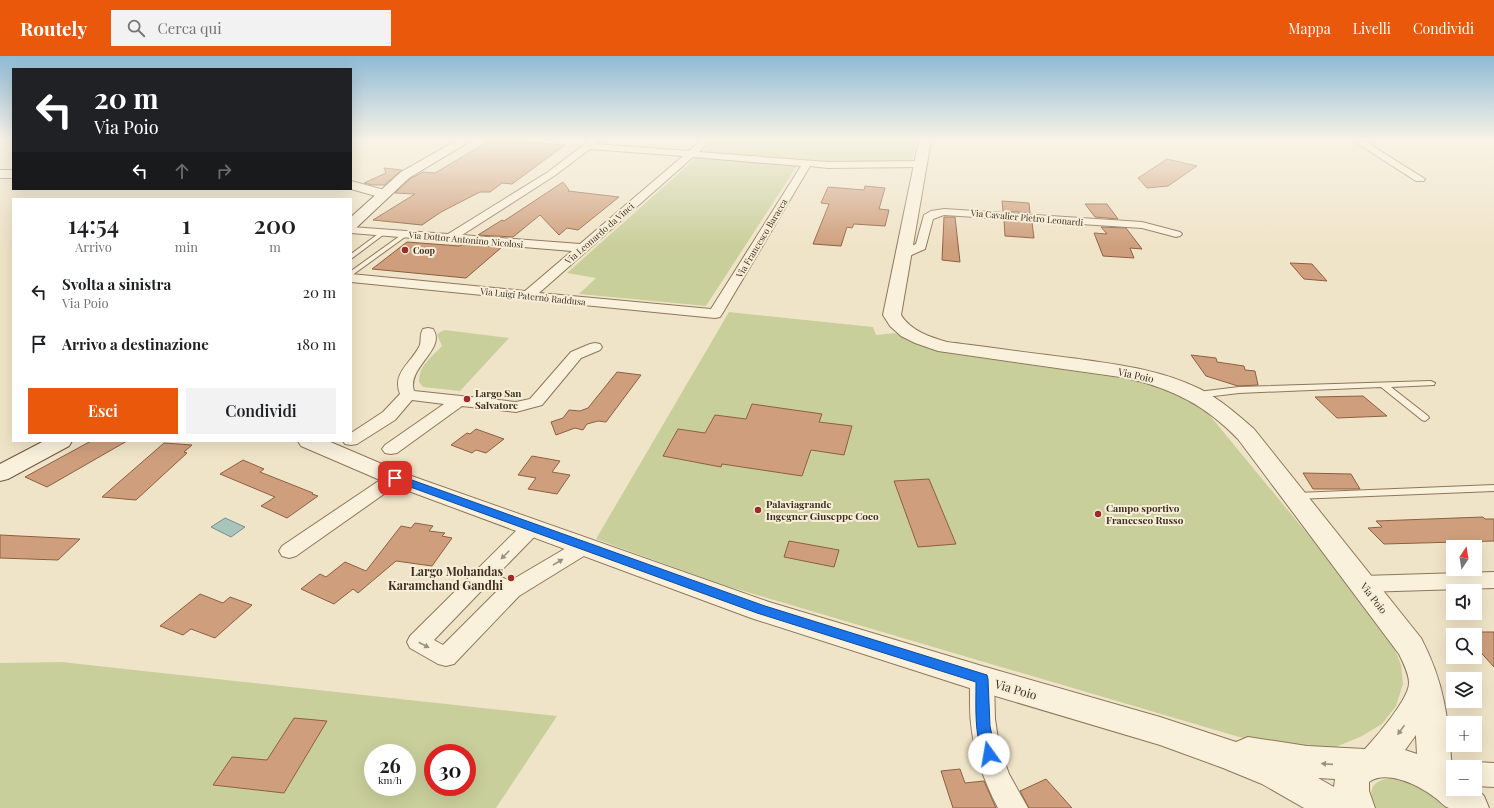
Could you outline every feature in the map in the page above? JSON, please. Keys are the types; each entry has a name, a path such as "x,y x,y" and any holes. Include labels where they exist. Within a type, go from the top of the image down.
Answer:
{"street":[{"path":"352,224 382,194 405,175"},
{"path":"451,237 549,175"},
{"name":"Via Leonardo da Vinci","path":"528,295 667,175"},
{"name":"Via Francesco Baracca","path":"715,314 800,175"},
{"name":"Via Poio","path":"918,175 892,315 896,323 913,336 945,347 1127,372 1169,383 1198,395 1232,419 1246,434 1295,496 1410,646 1421,669 1425,683 1443,779"},
{"path":"1414,175 1420,179"},
{"path":"352,185 382,194"},
{"name":"Via Cavalier Pietro Leonardi","path":"903,254 921,246 928,217 935,213 944,212 1142,225 1176,234"},
{"name":"Via Dottor Antonino Nicolosi","path":"352,230 582,248"},
{"name":"Via Luigi Paternò Raddusa","path":"352,278 715,314"},
{"path":"408,395 405,387 406,376 427,346 428,332"},
{"path":"408,395 516,407 536,402 576,355 595,347"},
{"path":"352,434 389,416 408,395"},
{"path":"391,449 460,400"},
{"path":"0,474 59,442"},
{"name":"Via Poio","path":"335,443 395,478 761,610 982,679 1160,731"},
{"path":"289,550 395,478"},
{"path":"532,527 418,642 446,657 511,590 585,546"},
{"path":"483,577 511,590"},
{"path":"1363,584 1494,580"},
{"path":"982,679 983,726 989,754 1007,798 1014,808"},
{"path":"1357,808 1352,795 1351,784 1355,772 1369,764 1390,746 1412,715 1425,683"},
{"path":"1160,731 1256,754 1288,760 1328,764 1369,764 1381,762 1399,763 1443,779 1471,808"},
{"path":"1160,731 1232,756 1274,773 1336,808"},
{"path":"1482,774 1494,775"}],"lane":[{"path":"352,256 384,232"},
{"path":"352,273 406,234"},
{"path":"1198,395 1239,390 1431,383"},
{"path":"1383,385 1425,418"},
{"path":"1295,496 1494,488"}],"green space":[{"path":"677,175 791,175 706,306 579,294 596,278 567,273"},
{"name":"Campo sportivo Francesco Russo","path":"729,312 873,327 876,335 895,333 918,345 954,354 1146,382 1167,388 1202,406 1376,617 1394,647 1401,665 1403,684 1396,706 1382,724 1360,737 1333,748 1272,744 1239,737 723,585 596,539"},
{"path":"445,330 509,338 460,391 423,387 419,382 421,371 426,362 442,346 437,335"},
{"path":"61,662 557,716 496,808 0,808 0,663"},
{"path":"1391,778 1411,781 1453,808 1373,808 1371,791 1373,787 1379,781"}],"water":[{"path":"225,518 245,527 231,537 211,527"}],"building":[{"path":"381,175 396,175 384,185 364,183"},
{"path":"417,175 524,175 512,184 502,183 490,192 480,192 441,212 422,225 373,220 415,194 395,193 410,179"},
{"path":"1142,175 1184,175 1168,186 1147,188 1138,178"},
{"path":"563,182 569,190 568,191 619,197 578,230 567,228 559,235 540,215 513,237 478,235 502,220 504,221"},
{"path":"865,186 885,188 879,209 889,210 885,226 854,224 852,228 847,227 841,246 813,244 829,204 821,203 828,187 864,190"},
{"path":"1002,201 1029,203 1030,213 1003,211"},
{"path":"1085,204 1107,204 1118,219 1095,217"},
{"path":"944,217 955,217 960,262 942,260"},
{"path":"1004,220 1032,222 1034,238 1005,236"},
{"path":"1101,227 1126,228 1142,249 1130,248 1134,258 1103,256 1094,233 1107,234"},
{"path":"407,242 459,246 464,244 502,247 466,278 372,269"},
{"path":"1290,263 1312,264 1327,281 1304,279"},
{"path":"1191,355 1216,358 1217,362 1244,366 1245,370 1255,371 1258,385 1238,386 1206,376"},
{"path":"617,372 641,375 606,422 598,421 587,424 583,430 575,428 556,435 551,422 563,418 569,410 580,411 588,408"},
{"path":"1363,396 1387,416 1337,418 1315,397"},
{"path":"752,404 822,414 819,422 852,426 844,455 811,450 802,476 722,464 721,467 663,456 678,429 705,433 715,415 746,419"},
{"path":"476,429 504,439 486,453 476,450 472,453 451,445 467,433 470,434"},
{"path":"89,442 125,442 47,487 25,477"},
{"path":"164,443 192,445 184,452 187,453 136,500 102,497"},
{"path":"532,456 560,461 552,472 570,475 557,494 528,489 536,478 518,475"},
{"path":"243,460 264,469 260,472 318,496 287,518 261,506 275,497 220,474"},
{"path":"1303,473 1351,474 1360,489 1313,489"},
{"path":"929,479 956,544 918,547 894,481"},
{"path":"1483,517 1485,519 1494,519 1494,541 1446,540 1446,542 1384,544 1368,528 1382,527 1376,521"},
{"path":"415,523 433,526 429,531 445,533 442,536 452,538 432,566 396,561 358,593 353,589 334,604 301,589 320,574 326,577 345,562 366,571 401,526 411,528"},
{"path":"0,535 80,539 58,560 0,558"},
{"path":"789,541 839,550 834,567 784,557"},
{"path":"200,594 223,603 230,597 252,605 215,638 191,629 183,635 160,626"},
{"path":"1482,632 1494,632 1494,667 1482,654"},
{"path":"294,718 327,721 284,793 213,785 232,757 267,760"},
{"path":"960,769 965,783 984,781 996,808 953,808 941,771"},
{"path":"1046,779 1072,808 1029,808 1020,791"}],"place":[{"name":"Coop","path":"405,250"},
{"name":"Largo San Salvatore","path":"467,399"},
{"name":"Palaviagrande Ingegner Giuseppe Coco","path":"758,510"},
{"name":"Campo sportivo Francesco Russo","path":"1098,514"},
{"name":"Largo Mohandas Karamchand Gandhi","path":"511,578"}],"route":[{"path":"395,478 761,610 982,679 983,726 989,754"}]}
